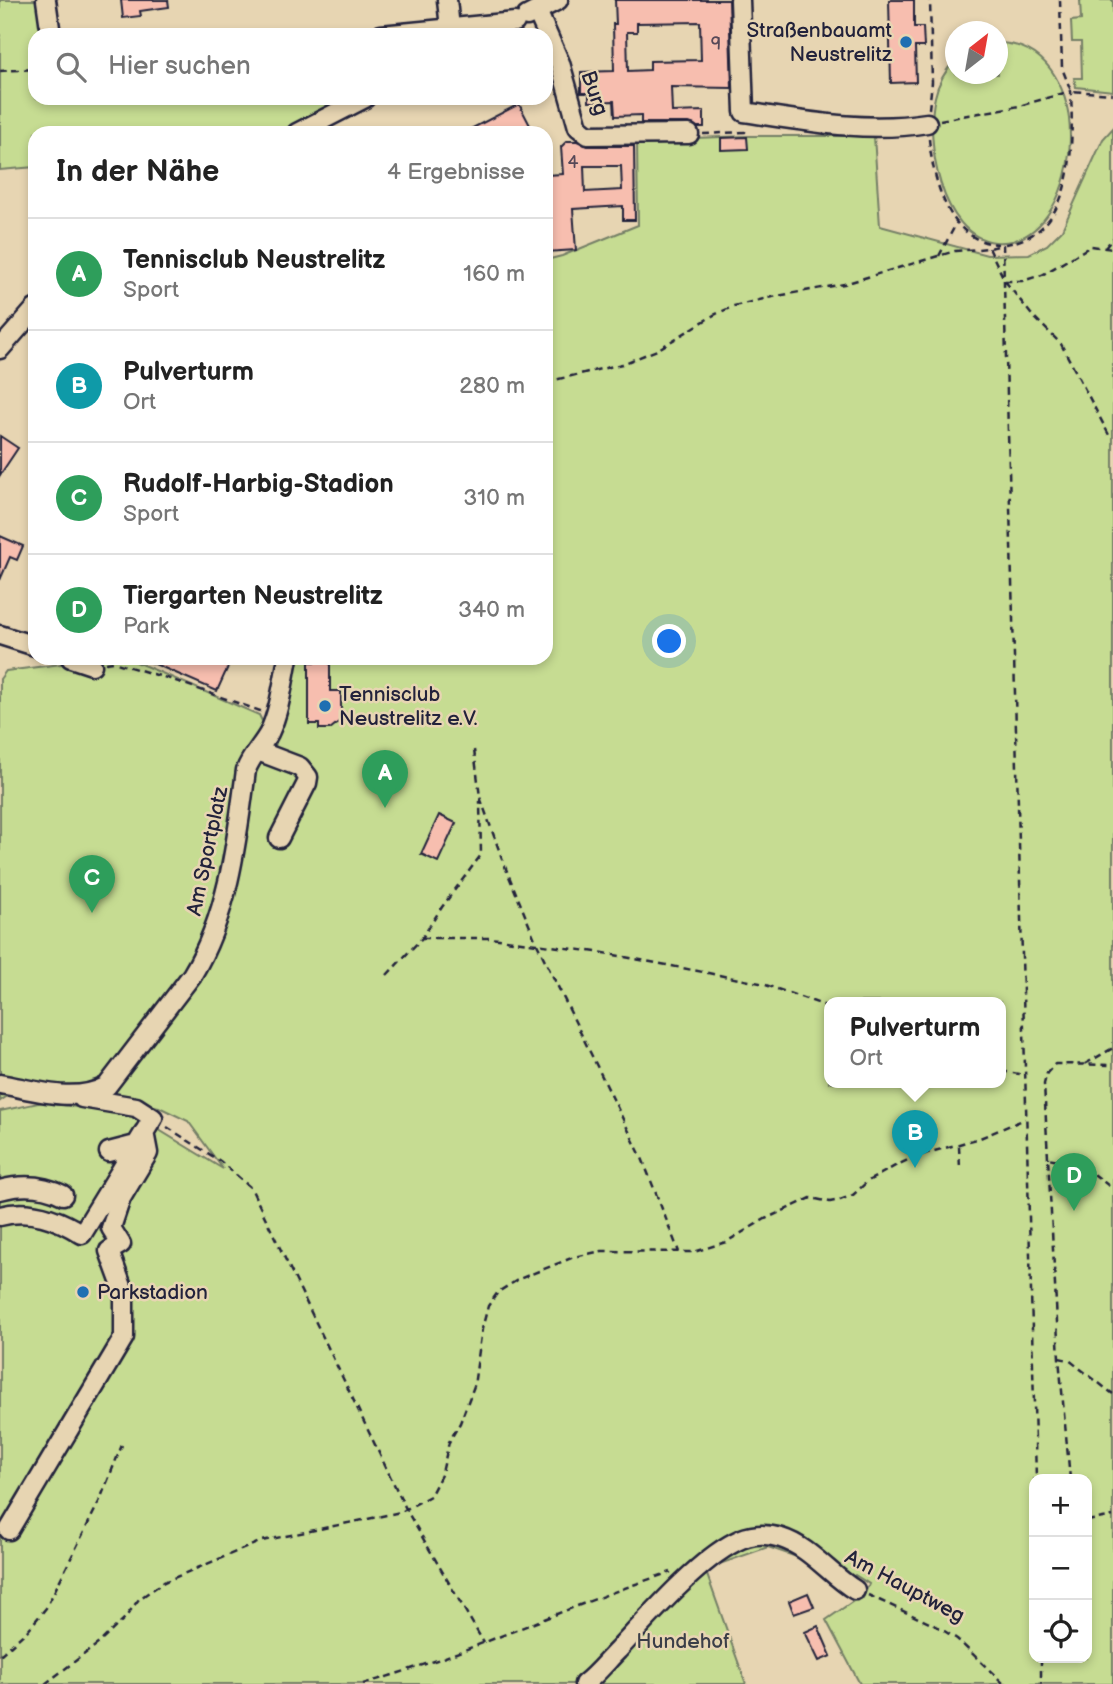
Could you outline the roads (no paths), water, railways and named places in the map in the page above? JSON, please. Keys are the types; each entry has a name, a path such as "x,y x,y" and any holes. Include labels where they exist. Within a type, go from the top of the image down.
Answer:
{"street":[{"path":"46,0 50,28"},
{"path":"447,0 450,28 515,22"},
{"path":"503,28 558,0"},
{"path":"740,0 744,112 840,126 927,123"},
{"name":"Burg","path":"537,11 545,28"},
{"name":"Burg","path":"553,46 561,63 578,127 589,135 690,134"},
{"path":"311,126 351,105"},
{"path":"0,349 28,317"},
{"path":"0,635 28,644"},
{"name":"Am Sportplatz","path":"0,1087 72,1096 97,1092 114,1080 202,959 225,894 246,770 270,730 286,665"},
{"path":"258,751 300,767 308,777 279,838"},
{"path":"9,1530 124,1337 124,1292 109,1251 121,1244 111,1228 121,1198 148,1153 144,1132 135,1107 72,1096"},
{"path":"109,1152 144,1132"},
{"path":"0,1216 37,1214 56,1220 82,1234 144,1132"},
{"path":"0,1190 18,1185 50,1189 63,1195"},
{"name":"Am Hauptweg","path":"584,1684 704,1563 742,1539 769,1535 785,1539 855,1590"}],"place":[{"name":"Straßenbauamt Neustrelitz","path":"906,42"},
{"name":"Tennisclub Neustrelitz e.V.","path":"325,706"},
{"name":"Tennisclub Neustrelitz","path":"385,808"},
{"name":"Rudolf-Harbig-Stadion","path":"92,913"},
{"name":"Pulverturm","path":"915,1168"},
{"name":"Tiergarten Neustrelitz","path":"1074,1211"},
{"name":"Parkstadion","path":"83,1292"}],"park label":[{"name":"Hundehof","path":"683,1641"}]}
